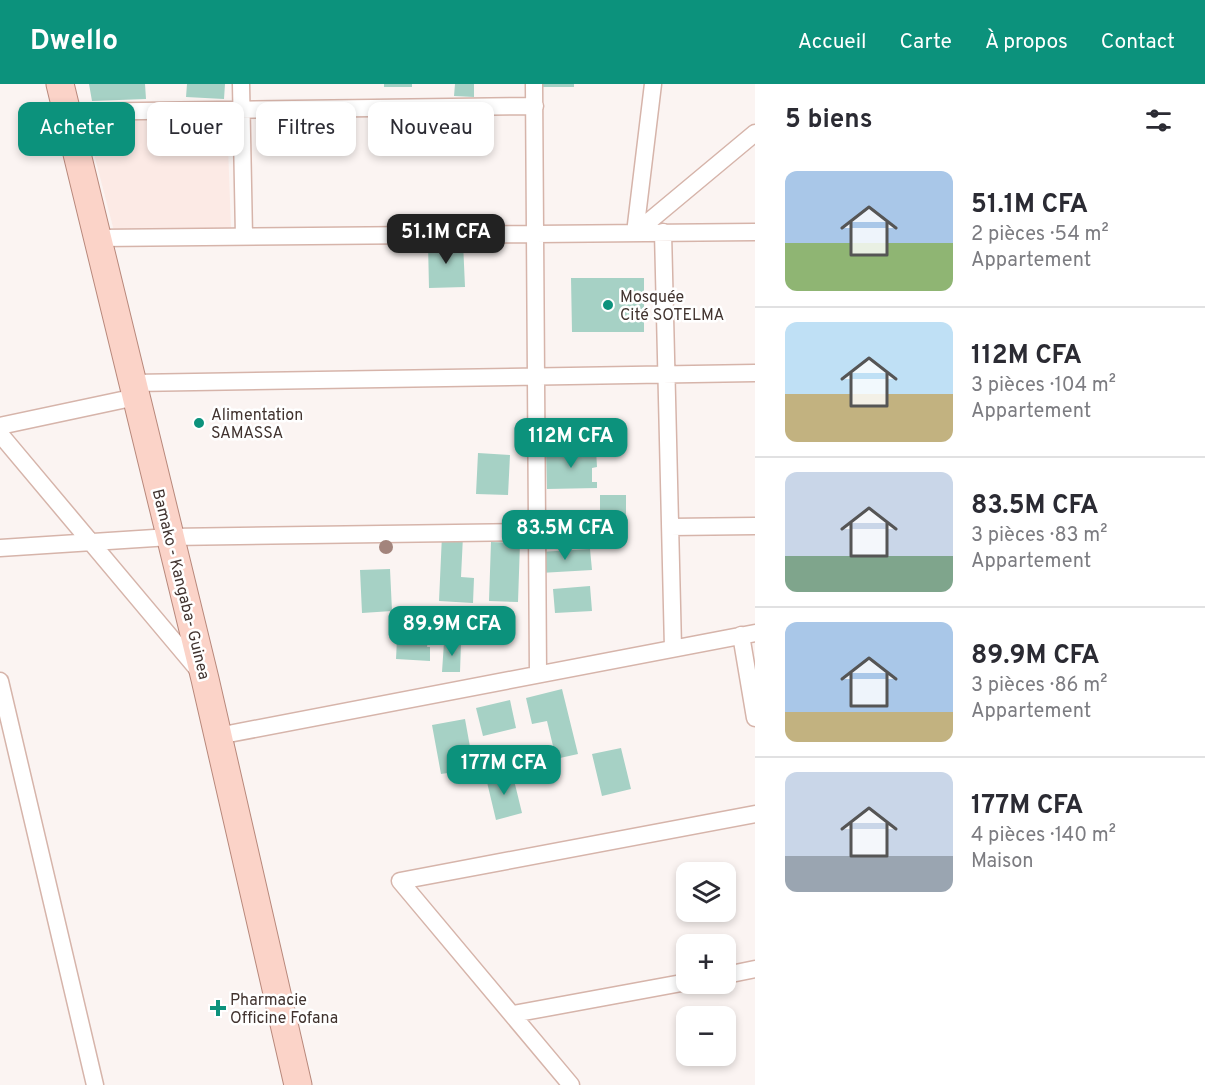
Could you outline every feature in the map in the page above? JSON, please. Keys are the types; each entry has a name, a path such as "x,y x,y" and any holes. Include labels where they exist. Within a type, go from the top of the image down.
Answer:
{"main road":[{"name":"Bamako - Kangaba- Guinea","path":"60,84 64,102"},
{"name":"Bamako - Kangaba- Guinea","path":"77,156 205,679 298,1085"}],"street":[{"path":"241,84 242,102"},
{"path":"534,84 538,674"},
{"path":"635,233 653,84"},
{"path":"244,110 534,106"},
{"path":"635,233 755,133"},
{"path":"243,156 244,236"},
{"path":"663,232 673,648"},
{"path":"98,238 755,232"},
{"path":"0,426 135,390 536,376 755,373"},
{"path":"0,434 205,679"},
{"path":"670,527 755,526"},
{"path":"0,548 171,537 537,532"},
{"path":"218,736 748,634 755,718"},
{"path":"0,681 94,1085"},
{"path":"571,1085 400,881 755,814"},
{"path":"736,973 755,969"},
{"path":"513,1014 676,984"}],"shaded area":[{"path":"135,119 147,119 147,156 228,156 231,229 114,231 95,156 135,156"}],"building":[{"path":"89,84 145,84 146,99 92,101"},
{"path":"187,84 225,84 224,99 186,97"},
{"path":"384,84 412,84 412,87 384,87"},
{"path":"455,84 474,84 474,97 454,96"},
{"path":"541,84 574,84 574,87 541,87"},
{"path":"463,242 465,287 429,288 428,243"},
{"name":"Mosquée Cité SOTELMA","path":"571,278 644,278 644,332 572,332"},
{"path":"596,449 597,467 592,468 592,482 597,482 597,488 547,489 546,450"},
{"path":"478,453 510,455 508,495 476,494"},
{"path":"600,495 626,495 626,520 600,520"},
{"path":"442,535 463,536 461,577 474,578 473,603 439,601"},
{"path":"491,542 520,543 518,602 489,601"},
{"path":"590,549 592,570 540,573 539,552"},
{"path":"390,569 392,611 362,613 360,570"},
{"path":"590,586 592,611 555,613 553,589"},
{"path":"482,608 510,610 509,636 480,634"},
{"path":"442,609 473,610 472,633 441,632"},
{"path":"398,619 431,621 427,647 430,647 430,661 396,659"},
{"path":"444,642 461,643 460,672 442,672"},
{"path":"562,689 578,754 542,762 539,750 553,746 547,721 532,724 526,698"},
{"path":"510,700 516,728 483,736 476,708"},
{"path":"465,719 474,769 441,774 432,725"},
{"path":"621,748 631,789 602,796 592,754"},
{"path":"512,772 522,813 496,820 486,778"}],"place":[{"name":"Mosquée Cité SOTELMA","path":"608,305"},
{"name":"Alimentation SAMASSA","path":"199,423"},
{"name":"Pharmacie Officine Fofana","path":"218,1008"}]}
